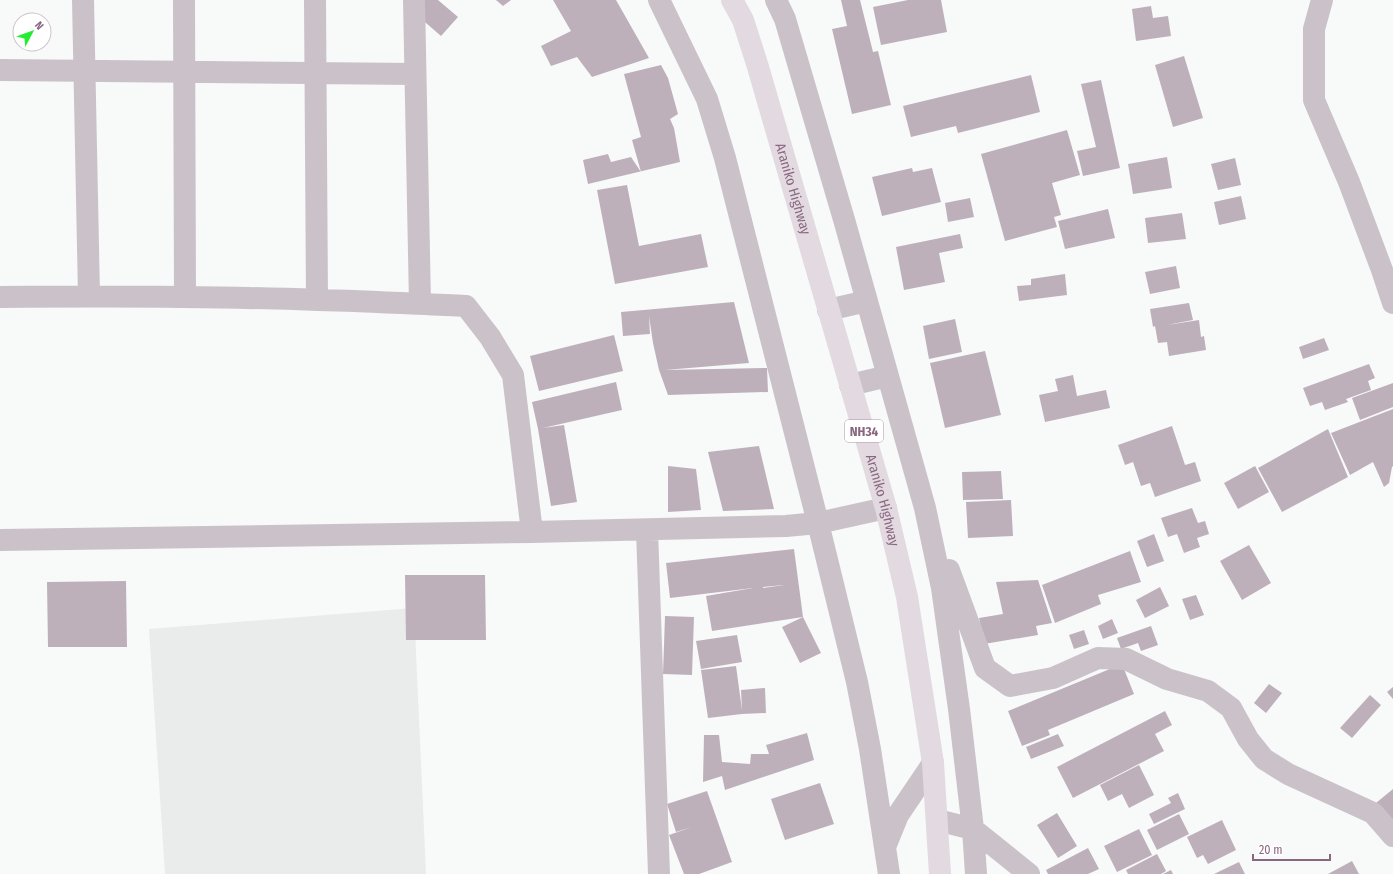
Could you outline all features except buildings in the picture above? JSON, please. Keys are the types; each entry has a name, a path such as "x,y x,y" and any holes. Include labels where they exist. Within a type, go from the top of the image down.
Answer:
{"highway":[{"name":"Araniko Highway","path":"732,0 743,20 758,67 886,508 907,597 933,763 940,874"}],"street":[{"path":"83,0 90,296"},
{"path":"184,0 185,296"},
{"path":"315,0 317,300"},
{"path":"414,0 420,304"},
{"path":"659,0 707,99 727,166 857,682 870,749 888,874"},
{"path":"776,0 785,19 867,301 925,508 942,588 959,709 973,829 976,874"},
{"path":"1322,0 1314,29 1314,100 1349,182 1393,303"},
{"path":"0,70 415,74"},
{"path":"0,297 185,296 466,306 490,337 513,375 532,532"},
{"path":"828,310 867,301"},
{"path":"850,385 888,376"},
{"path":"0,540 647,530 786,526 818,523 886,508"},
{"path":"925,508 985,668 1010,686 1053,678 1098,658 1112,658 1126,659 1167,679 1208,691 1231,708 1248,739 1264,759 1288,774 1373,813 1393,836"},
{"path":"647,530 659,874"},
{"path":"885,848 898,815 933,763"},
{"path":"937,820 973,829 1029,874"}],"shaded area":[{"path":"414,608 426,874 165,874 149,629"}]}
